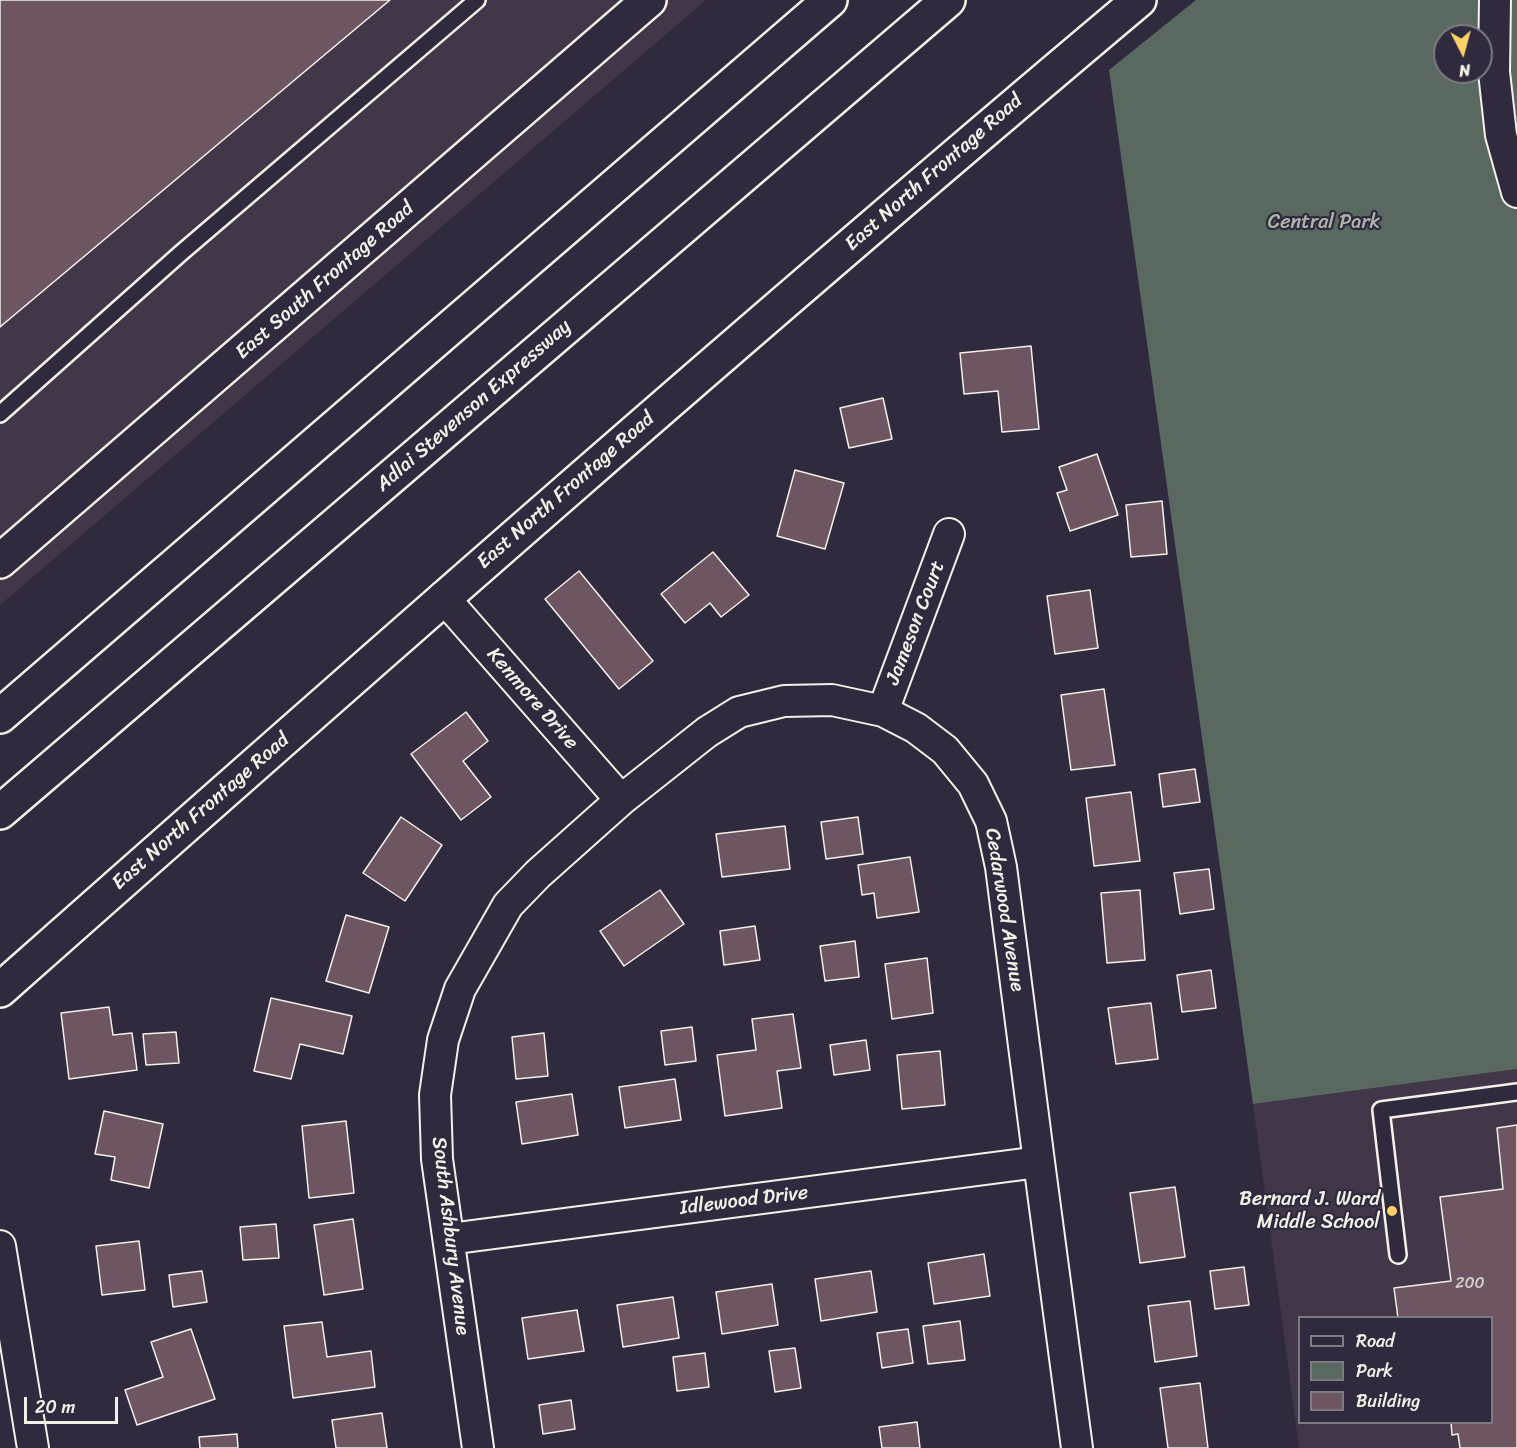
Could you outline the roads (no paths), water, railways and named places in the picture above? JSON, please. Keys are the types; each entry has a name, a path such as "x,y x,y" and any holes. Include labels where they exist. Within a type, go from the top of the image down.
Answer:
{"main road":[{"name":"East South Frontage Road","path":"0,561 650,0"},
{"path":"0,716 830,0"},
{"name":"Adlai Stevenson Expressway","path":"0,812 948,0"},
{"name":"East North Frontage Road","path":"0,990 444,597 939,168 1139,0"}],"street":[{"path":"1495,0 1494,72 1501,135 1517,192"},
{"name":"Jameson Court","path":"883,711 949,534"},
{"name":"Kenmore Drive","path":"444,597 621,800"},
{"name":"Cedarwood Avenue","path":"621,800 707,732 739,712 784,701 832,700 883,711 916,728 945,750 973,784 991,821 1001,867 1077,1448"},
{"name":"South Ashbury Avenue","path":"478,1448 436,1159 435,1095 443,1040 460,989 508,905 538,873 621,800"},
{"name":"Idlewood Drive","path":"448,1239 1039,1162"},
{"path":"0,1246 33,1448"}],"lane":[{"path":"0,414 181,253 477,0"},
{"path":"1398,1255 1381,1110 1517,1092"}],"place":[{"name":"Bernard J. Ward Middle School","path":"1392,1211"}],"park label":[{"name":"Central Park","path":"1324,223"}]}
